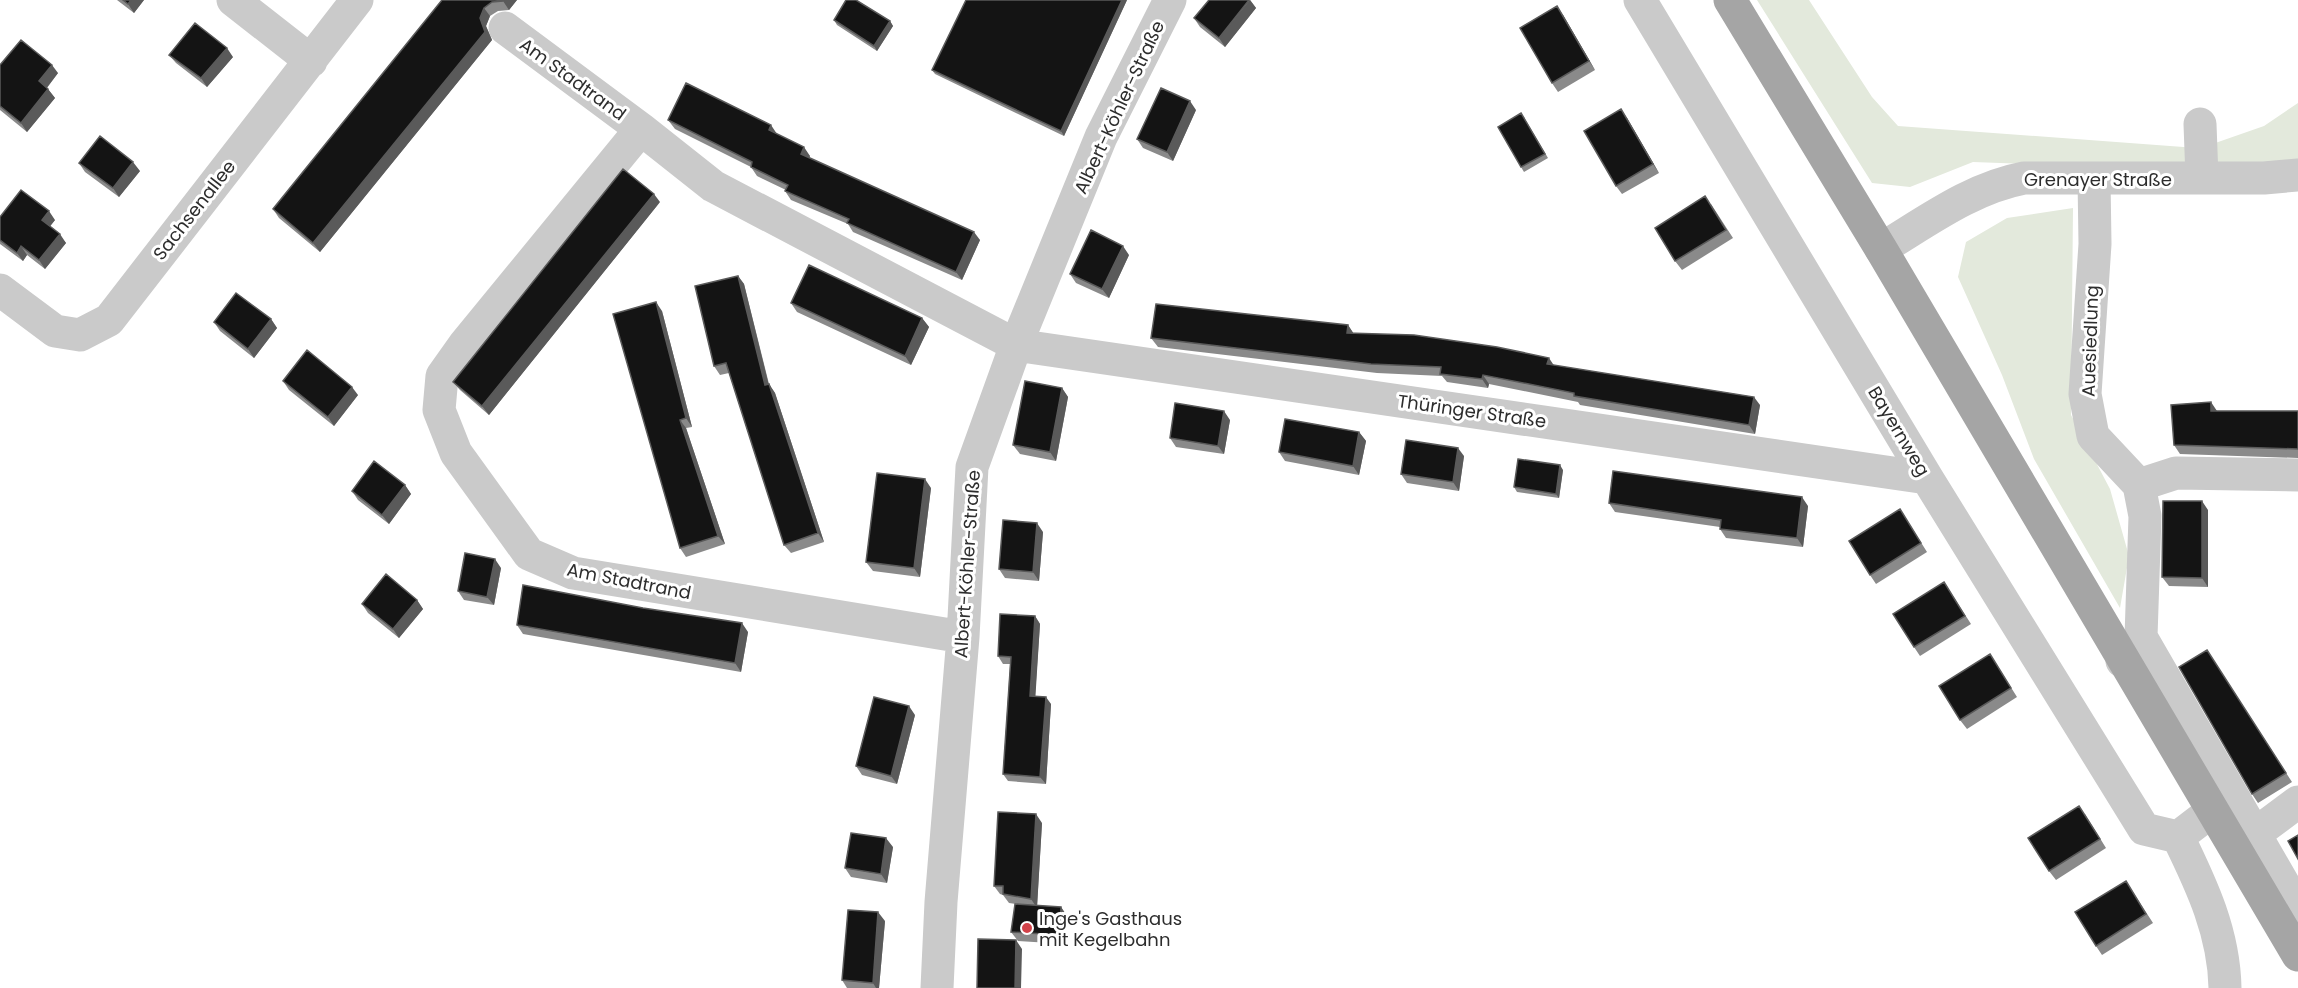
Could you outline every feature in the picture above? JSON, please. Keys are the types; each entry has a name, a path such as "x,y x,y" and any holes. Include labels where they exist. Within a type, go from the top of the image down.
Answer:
{"main road":[{"path":"1730,0 1881,249 2132,649 2212,812 2244,842 2298,955"}],"street":[{"path":"233,0 310,61"},
{"name":"Sachsenallee","path":"0,290 55,331 80,335 109,321 357,0"},
{"name":"Albert-Köhler-Straße","path":"937,988 941,902 963,637 972,467 1016,345 1101,137 1170,0"},
{"name":"Bayernweg","path":"1640,0 1927,478 2144,829 2178,837"},
{"name":"Am Stadtrand","path":"505,28 641,129 713,186 1016,345"},
{"path":"2200,124 2202,178"},
{"name":"Am Stadtrand","path":"641,129 464,345 442,376 439,410 456,453 529,554 573,573 963,637"},
{"name":"Grenayer Straße","path":"1881,249 1973,194 1997,183 2024,178 2264,178 2298,175"},
{"name":"Auesiedlung","path":"2094,179 2095,244 2085,394 2093,436 2139,485"},
{"name":"Thüringer Straße","path":"1016,345 1927,478"},
{"path":"2298,475 2176,473 2139,485 2145,516 2132,649 2244,842 2298,909"},
{"path":"2244,842 2298,802"},
{"path":"2212,812 2178,837 2207,895 2224,958 2225,988"}],"shaded area":[{"path":"1757,0 1809,0 1872,97 1898,126 2197,148 2198,170 1973,162 1910,187 1872,183"},
{"path":"2298,103 2298,175 2202,178 2201,148 2264,126"},
{"path":"2073,208 2071,415 2110,489 2129,556 2120,608 2034,459 2002,375 1958,277 1966,242 2007,218"}],"building":[{"path":"442,0 504,0 492,2 484,8 480,18 485,32 313,243 273,209"},
{"path":"846,0 856,0 890,21 874,46 834,20"},
{"path":"966,0 1122,0 1061,131 932,70"},
{"path":"1209,0 1249,0 1219,38 1194,18"},
{"path":"1557,6 1589,61 1552,83 1520,28"},
{"path":"195,23 227,48 201,78 169,55"},
{"path":"21,40 52,65 39,81 48,89 21,123 0,106 0,65"},
{"path":"686,83 771,125 769,130 804,147 801,154 974,232 956,272 847,223 849,219 785,191 788,185 751,167 752,162 668,120"},
{"path":"1161,88 1190,101 1167,152 1137,139"},
{"path":"1621,109 1653,164 1616,186 1584,131"},
{"path":"1521,113 1545,154 1521,167 1498,127"},
{"path":"100,136 133,162 113,188 79,163"},
{"path":"623,169 654,194 482,406 453,382"},
{"path":"21,190 49,211 42,220 60,234 39,260 21,246 17,253 0,240 0,217"},
{"path":"1705,196 1726,230 1675,261 1655,228"},
{"path":"1091,230 1123,246 1102,289 1070,274"},
{"path":"809,265 922,318 905,356 791,303"},
{"path":"738,276 765,385 769,384 818,533 784,545 726,363 714,366 695,286"},
{"path":"236,293 271,319 248,349 214,322"},
{"path":"656,302 686,418 680,420 718,536 680,548 613,314"},
{"path":"1156,304 1348,325 1347,333 1414,335 1497,347 1549,358 1547,364 1754,397 1749,425 1574,396 1574,393 1483,375 1482,379 1440,374 1441,367 1371,364 1151,338"},
{"path":"307,350 352,387 328,417 283,381"},
{"path":"1025,381 1062,388 1050,452 1013,445"},
{"path":"2211,402 2211,411 2298,411 2298,449 2174,445 2171,405"},
{"path":"1175,403 1224,411 1218,446 1170,438"},
{"path":"1285,419 1359,432 1353,466 1279,452"},
{"path":"1406,440 1458,448 1453,482 1401,474"},
{"path":"1518,459 1560,465 1556,494 1514,487"},
{"path":"374,461 405,485 382,515 352,491"},
{"path":"1613,471 1802,497 1797,538 1720,529 1721,520 1609,503"},
{"path":"877,473 925,479 914,568 866,562"},
{"path":"2163,501 2202,501 2202,578 2162,577"},
{"path":"1900,509 1921,543 1870,575 1849,541"},
{"path":"1003,520 1037,523 1033,572 999,569"},
{"path":"465,553 495,559 487,597 458,591"},
{"path":"386,574 417,600 393,629 362,604"},
{"path":"1944,582 1965,616 1914,647 1893,614"},
{"path":"523,585 643,608 742,623 735,663 517,625"},
{"path":"1000,614 1035,616 1030,696 1046,697 1040,777 1003,774 1011,657 998,656"},
{"path":"2207,650 2286,773 2252,794 2179,667"},
{"path":"1990,654 2011,688 1960,720 1939,686"},
{"path":"874,697 909,706 891,776 856,766"},
{"path":"2079,806 2100,839 2049,871 2028,838"},
{"path":"998,812 1036,814 1031,899 1003,894 1003,886 994,886"},
{"path":"851,833 886,838 881,874 845,868"},
{"path":"2298,835 2298,859 2288,841"},
{"path":"2126,881 2146,914 2096,946 2075,912"},
{"path":"1015,904 1061,907 1060,935 1011,932"},
{"path":"848,910 878,912 873,983 842,980"},
{"path":"978,939 1016,940 1015,988 977,988"}],"place":[{"name":"Inge's Gasthaus mit Kegelbahn","path":"1027,928"}]}
